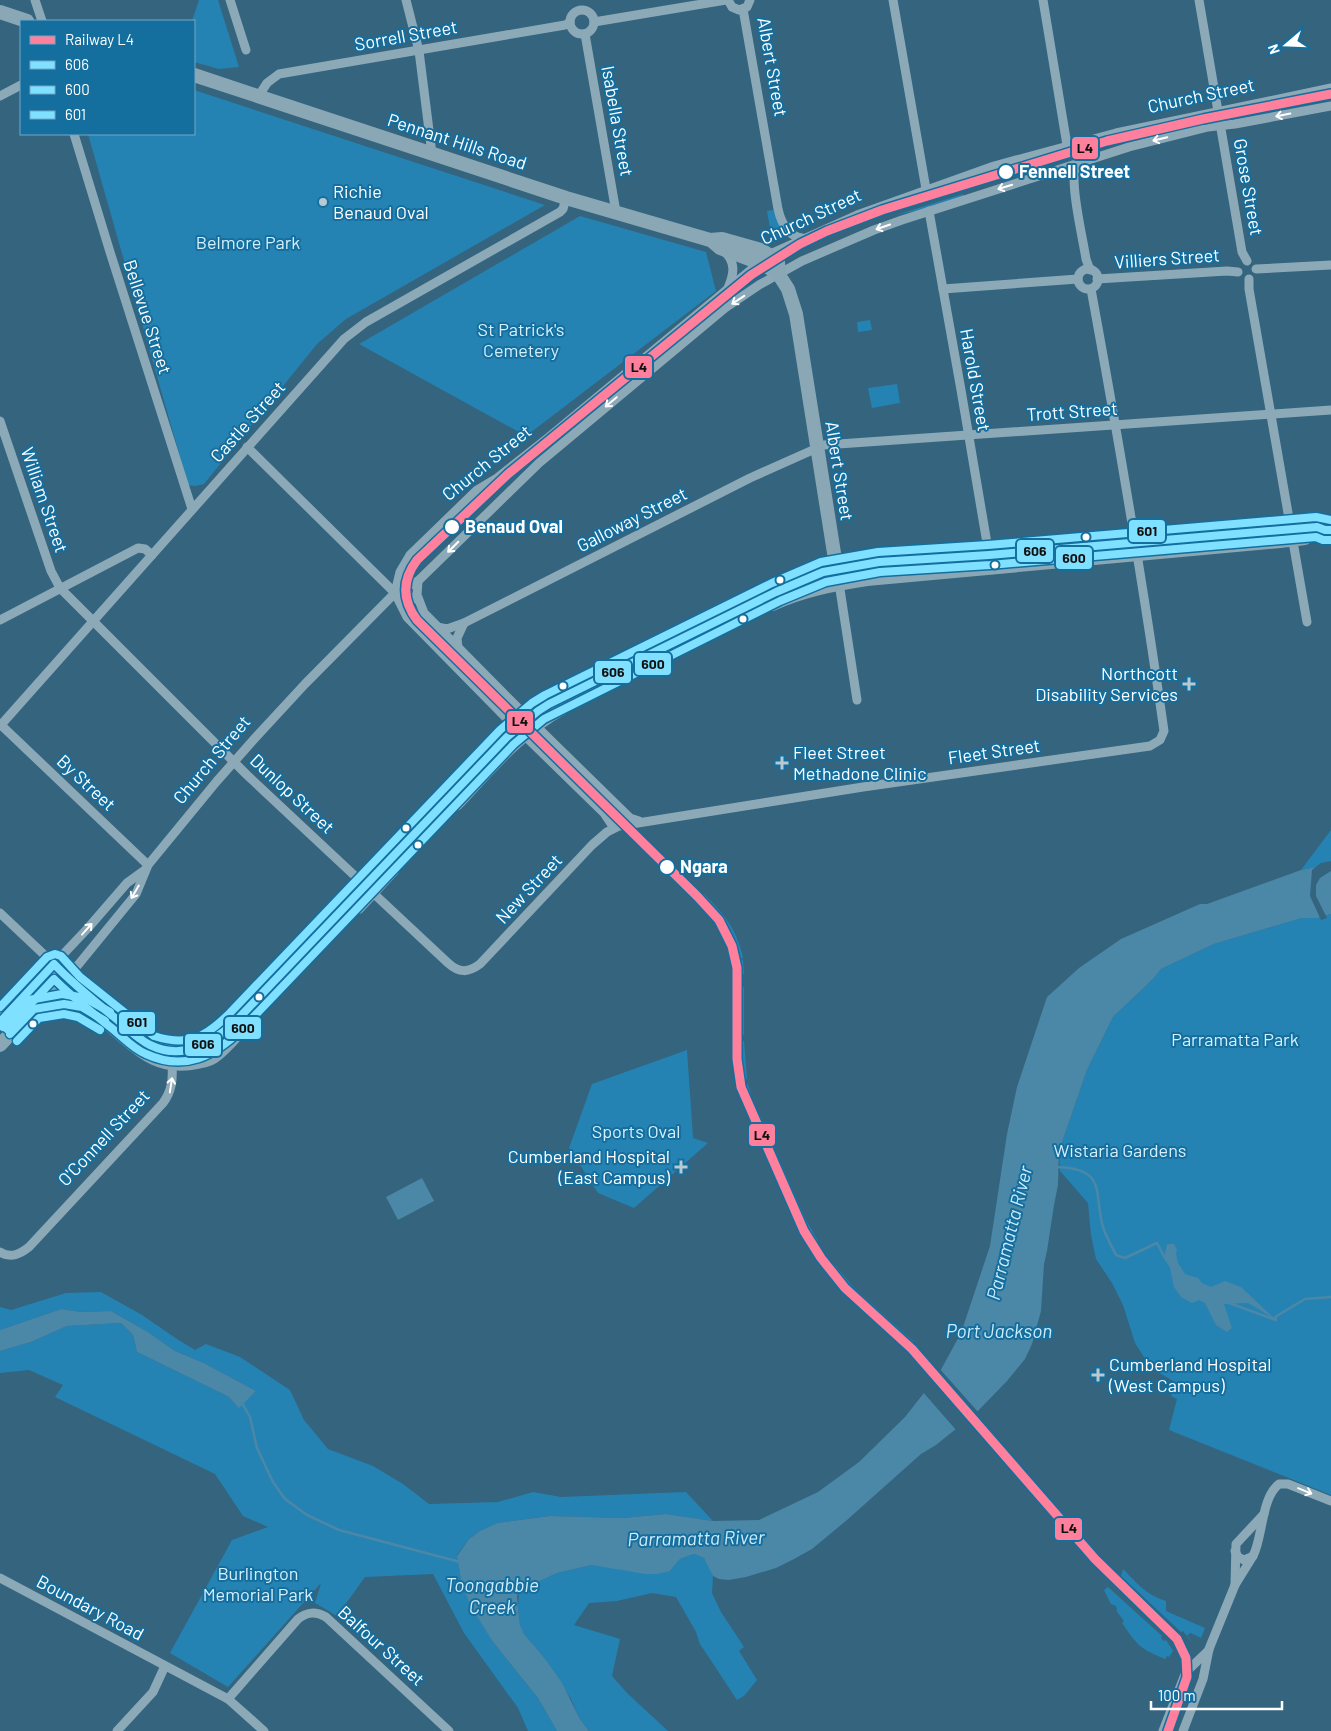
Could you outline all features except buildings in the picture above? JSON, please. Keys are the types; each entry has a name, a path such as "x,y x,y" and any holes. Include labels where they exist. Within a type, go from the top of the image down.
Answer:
{"main road":[{"path":"0,12 24,20"},
{"name":"Pennant Hills Road","path":"195,75 566,198 715,244 722,239 764,258 779,274"},
{"name":"Albert Street","path":"779,274 788,289 796,314 838,577"},
{"path":"34,1009 64,1004 82,1007 96,1014 140,1051 153,1059 172,1058 179,1053 197,1050 210,1044 226,1032 369,888 520,731 532,722 549,704 798,582 823,572 838,577 877,578 1137,548 1292,535 1317,527 1328,530"},
{"path":"838,577 879,562 1137,548"},
{"path":"54,964 65,976 140,1039 172,1058"},
{"name":"Church Street","path":"0,1022 54,964"},
{"name":"Church Street","path":"0,1045 65,976"}],"street":[{"path":"36,0 42,20"},
{"path":"230,0 246,50"},
{"path":"406,0 419,51 432,154"},
{"path":"583,0 585,10 590,14 594,22"},
{"path":"594,22 727,0 732,7 739,10 747,7 750,0"},
{"path":"893,0 926,189"},
{"path":"1044,0 1067,145"},
{"name":"Grose Street","path":"1199,0 1242,252 1246,261"},
{"name":"Albert Street","path":"743,9 780,217 787,230 796,237 802,238"},
{"path":"585,10 575,12 570,18 573,31 581,35 585,34 590,31 594,22"},
{"name":"Sorrell Street","path":"258,97 267,83 278,74 565,25 570,22"},
{"name":"Isabella Street","path":"585,34 616,212"},
{"path":"0,96 20,86"},
{"name":"Church Street","path":"395,593 400,572 410,555 477,490 497,478 549,437 764,258 802,238 857,215 994,166 1116,132 1331,88"},
{"name":"Church Street","path":"54,964 127,883 147,867 234,762 299,690 395,593 418,581 553,451 725,308 802,261 874,230 929,211 1129,147 1221,125 1331,106"},
{"name":"Bellevue Street","path":"74,135 192,509"},
{"path":"1076,165 1074,177 1076,198 1090,270 1096,274 1098,279 1095,286 1091,289"},
{"name":"Castle Street","path":"1,726 92,620 332,352 355,329 560,212 563,209 566,198"},
{"name":"Harold Street","path":"929,211 989,555"},
{"path":"715,244 727,253 733,264 732,279 726,290"},
{"path":"1246,261 1253,264 1256,269 1254,275 1249,279 1243,278 1238,272 1240,264 1246,261"},
{"path":"1256,269 1331,264"},
{"path":"1090,270 1080,273 1078,279 1082,287 1091,289"},
{"name":"Villiers Street","path":"1098,279 1227,271 1238,272"},
{"path":"943,289 1078,279"},
{"path":"1249,279 1249,289 1307,622"},
{"path":"1091,289 1137,548"},
{"name":"Trott Street","path":"816,447 1331,410"},
{"name":"William Street","path":"0,421 51,571 60,588"},
{"path":"247,447 395,593 407,617 604,813 614,828"},
{"name":"Galloway Street","path":"437,627 447,629 464,623 750,478 816,447"},
{"path":"0,620 138,548 145,549 152,555"},
{"name":"Fleet Street","path":"614,828 640,821 1150,746 1160,740 1164,731 1137,548"},
{"name":"Albert Street","path":"838,577 857,700"},
{"path":"418,581 418,600 422,610 437,627 630,818 640,821"},
{"name":"Dunlop Street","path":"60,588 234,762 448,964 460,971 467,971"},
{"path":"395,593 418,600"},
{"path":"458,648 457,638 464,623"},
{"name":"By Street","path":"1,726 147,867"},
{"name":"New Street","path":"467,971 480,964 587,850 606,832 614,828"},
{"name":"Church Street","path":"65,976 78,965 136,894 147,867"},
{"path":"0,913 54,964"},
{"name":"O'Connell Street","path":"0,1252 8,1256 15,1256 29,1246 163,1103 169,1095 171,1088 172,1058"},
{"path":"1183,1731 1203,1679 1209,1649 1235,1585 1254,1553 1264,1513 1274,1490 1279,1484 1288,1484 1331,1501"},
{"path":"1235,1585 1237,1546 1264,1513"},
{"path":"1237,1546 1244,1539 1251,1541 1254,1553"},
{"path":"1237,1546 1238,1557 1244,1560 1254,1553"},
{"name":"Boundary Road","path":"0,1578 228,1699 264,1731"},
{"name":"Balfour Street","path":"228,1699 298,1619 304,1614 312,1612 326,1617 449,1731"},
{"path":"1163,1731 1186,1672 1209,1649"},
{"path":"117,1731 153,1692 166,1666"}],"green space":[{"path":"199,0 218,0 239,67 219,69 195,62 195,20 192,20"},
{"name":"Belmore Park","path":"195,90 545,205 346,319 317,344 204,484 188,485 88,135 195,135"},
{"path":"963,194 964,197 896,215"},
{"path":"773,210 785,233 772,239 767,211"},
{"name":"St Patrick's Cemetery","path":"580,216 706,252 716,291 526,436 359,344"},
{"path":"870,320 872,330 858,332 857,322"},
{"path":"897,384 900,403 872,408 868,388"},
{"path":"1331,830 1331,864 1301,870"},
{"path":"704,894 718,908 737,938 743,957 734,965 728,946 720,931 696,903"},
{"name":"Parramatta Park","path":"1331,914 1331,1495 1169,1430 1177,1399 1171,1396 1175,1382 1156,1371 1135,1343 1123,1305 1112,1283 1096,1259 1091,1235 1088,1203 1060,1171 1059,1151 1087,1070 1113,1017 1161,969 1214,944 1302,918 1318,918"},
{"path":"743,959 744,974 734,973 734,967"},
{"path":"740,987 744,987 744,1035 735,1035 735,990 739,990"},
{"path":"734,1041 744,1041 747,1079 737,1080"},
{"name":"Sports Oval","path":"687,1050 693,1138 708,1143 634,1208 598,1193 569,1148 592,1084"},
{"path":"748,1084 765,1127 755,1131 737,1087"},
{"path":"767,1132 806,1220 818,1241 809,1246 758,1136"},
{"path":"833,1263 854,1288 914,1342 906,1350 834,1283 826,1271"},
{"name":"Burlington Memorial Park","path":"101,1292 142,1315 195,1350 206,1344 240,1357 290,1390 304,1420 328,1449 373,1466 403,1484 429,1504 498,1502 533,1492 561,1497 686,1492 713,1521 666,1514 623,1518 550,1516 497,1523 469,1539 457,1555 461,1580 493,1642 538,1698 557,1731 528,1731 518,1708 464,1633 433,1574 365,1577 337,1616 315,1603 321,1583 228,1687 170,1653 232,1540 268,1527 243,1516 215,1474 55,1397 63,1385 29,1370 0,1373 0,1351 31,1342 67,1326 121,1323 133,1335 137,1352 229,1397 239,1407 256,1391 204,1363 175,1351 148,1332 111,1311 81,1312 61,1309 0,1330 0,1307 11,1310 66,1293"},
{"path":"694,1554 704,1558 709,1566 713,1576 712,1593 721,1612 744,1647 739,1651 757,1680 744,1696 737,1700 700,1644 696,1632 676,1597 652,1593 617,1601 589,1603 574,1625 620,1639 612,1676 627,1693 668,1731 589,1731 543,1656 524,1634 520,1625 518,1608 519,1591 525,1585 538,1582 557,1573 592,1565 670,1571 680,1559"},
{"path":"1123,1569 1147,1592 1166,1601 1166,1611 1205,1628 1201,1638 1191,1633 1187,1635 1193,1644 1183,1631 1181,1632 1121,1576"},
{"path":"1108,1587 1162,1636 1161,1638 1164,1641 1166,1640 1173,1651 1169,1657 1167,1656 1165,1659 1156,1655 1144,1649 1136,1642 1122,1623 1124,1621 1117,1612 1116,1606 1111,1604 1104,1590"}],"water":[{"name":"Port Jackson","path":"1331,864 1331,914 1318,918 1302,918 1214,944 1161,969 1113,1017 1087,1070 1059,1151 1058,1185 1044,1264 1041,1311 1032,1344 1025,1359 977,1412 936,1445 921,1454 812,1549 776,1568 746,1577 729,1580 719,1579 713,1576 704,1558 694,1554 680,1559 670,1571 657,1574 645,1574 592,1565 557,1573 538,1582 525,1585 519,1591 517,1596 518,1608 520,1625 524,1634 543,1656 562,1683 580,1719 589,1731 557,1731 538,1698 493,1642 470,1605 461,1580 457,1556 469,1539 497,1523 550,1516 623,1518 666,1514 713,1521 759,1520 818,1492 859,1462 905,1417 938,1375 961,1333 990,1246 1007,1134 1017,1087 1047,997 1079,968 1121,939 1200,904 1207,904 1301,870"},
{"path":"422,1178 434,1201 398,1220 386,1197"},
{"path":"1167,1244 1174,1244 1177,1250 1178,1263 1185,1274 1198,1278 1202,1283 1211,1287 1225,1281 1241,1287 1276,1320 1248,1303 1224,1304 1232,1328 1227,1332 1216,1325 1205,1303 1199,1300 1192,1303 1181,1297 1174,1287 1170,1268 1164,1258"},
{"path":"61,1309 81,1312 111,1311 148,1332 175,1351 204,1363 256,1391 239,1408 229,1397 137,1352 133,1335 121,1323 67,1326 31,1342 0,1351 0,1330"}],"pier":[{"path":"1331,861 1331,871 1320,878 1316,885 1316,896 1327,918 1321,920 1310,896 1312,870 1321,863"},
{"path":"939,1368 979,1413 957,1431 922,1391"}],"waterway":[{"path":"1057,1167 1074,1169 1085,1173 1092,1179 1096,1186 1104,1230 1116,1255 1125,1258 1157,1243 1166,1260"},
{"path":"1229,1303 1276,1320 1275,1317 1305,1299 1331,1297"},
{"path":"242,1403 250,1417 257,1448 273,1482 285,1499 307,1515 339,1530 460,1562"}],"tram line":[{"path":"587,787 615,807"}],"rail line":[{"name":"L4","path":"1168,1731 1187,1677 1186,1658 1177,1639 1095,1559 912,1349 845,1288 821,1258 804,1231 741,1087 737,1059 737,968 732,946 719,920 697,896 417,620 406,598 406,582 417,560 508,474 751,275 800,244 827,231 882,210 1107,141 1203,119 1331,94"}],"transit line":[{"name":"601","path":"0,1007 47,957 55,954 61,956 80,977 154,1036 177,1041 203,1035 228,1015 500,730 532,703 772,583 821,562 878,552 988,545 1316,517 1331,520"},
{"name":"606","path":"0,1022 54,964 136,1036 150,1045 162,1050 185,1051 206,1043 235,1022 507,737 538,711 776,592 823,572 879,562 989,555 1317,527 1331,530"},
{"name":"600","path":"7,1029 54,979 141,1052 160,1059 174,1061 186,1061 210,1054 242,1029 514,744 544,719 780,601 826,582 880,572 990,565 1316,537 1323,540 1331,540"},
{"name":"601","path":"3,1027 29,1000 62,994 85,998 110,1012"},
{"name":"606","path":"10,1034 34,1009 64,1004 82,1007 105,1021"},
{"name":"600","path":"17,1041 39,1018 64,1014 78,1017 100,1030"}],"place":[{"name":"Fennell Street","path":"1006,172"},
{"name":"Richie Benaud Oval","path":"323,202"},
{"name":"Benaud Oval","path":"452,527"},
{"name":"Northcott Disability Services","path":"1189,684"},
{"name":"Fleet Street Methadone Clinic","path":"782,763"},
{"name":"Ngara","path":"667,867"},
{"name":"Cumberland Hospital (East Campus)","path":"681,1167"},
{"name":"Cumberland Hospital (West Campus)","path":"1098,1375"}],"park label":[{"name":"Wistaria Gardens","path":"1120,1151"}],"water label":[{"name":"Parramatta River","path":"1009,1233"},
{"name":"Parramatta River","path":"696,1538"},
{"name":"Toongabbie Creek","path":"492,1596"}]}
